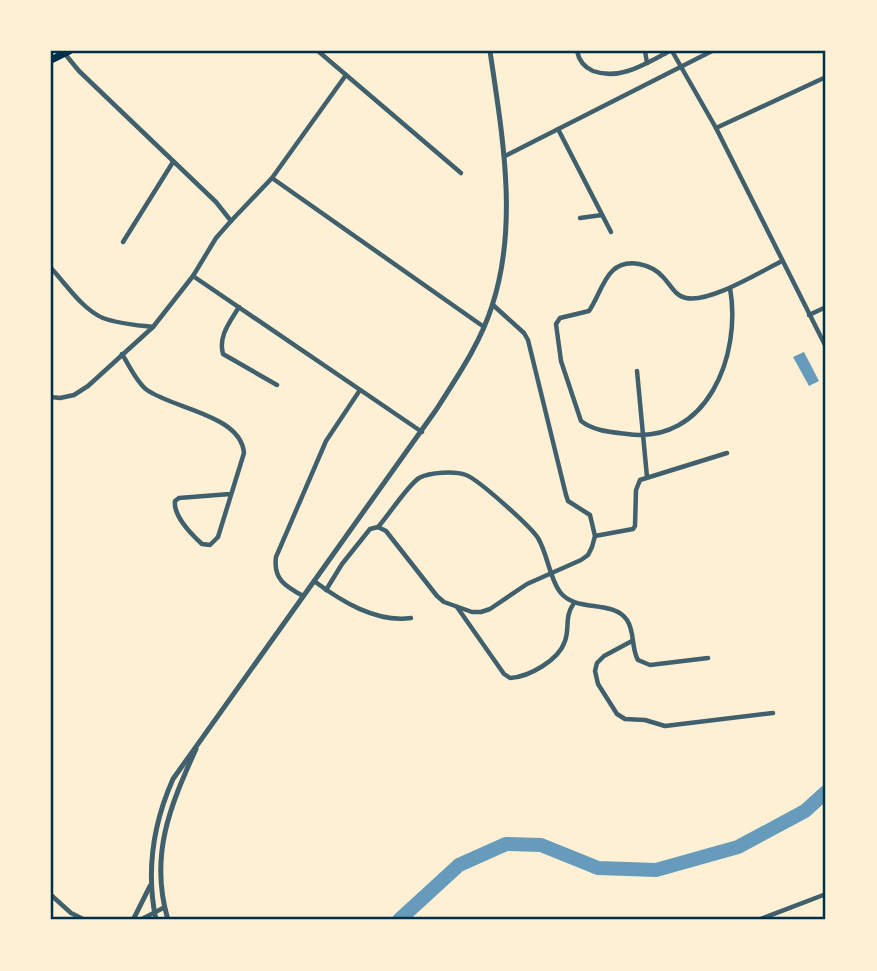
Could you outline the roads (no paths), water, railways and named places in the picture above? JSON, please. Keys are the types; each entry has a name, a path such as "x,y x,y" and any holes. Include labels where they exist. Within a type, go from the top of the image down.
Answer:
{"main road":[{"path":"51,60 65,52"}],"street":[{"path":"318,51 461,173"},
{"path":"202,736 178,787 166,823 160,867 167,918 156,920 151,884 153,851 160,809 173,779 202,736 422,432 461,371 493,306 504,249 505,156 490,51"},
{"path":"577,51 579,60 587,68 608,75 619,75 671,51 716,128 826,347"},
{"path":"645,51 647,62"},
{"path":"505,156 712,51"},
{"path":"65,52 79,71 216,202 231,221"},
{"path":"51,397 74,395 153,327 192,276 216,238 272,177 346,75"},
{"path":"716,128 826,77"},
{"path":"558,129 611,232"},
{"path":"123,242 173,162"},
{"path":"272,177 484,327"},
{"path":"580,218 602,215"},
{"path":"730,288 733,324 730,353 710,396 677,426 641,436 597,429 581,421 561,361 556,324 560,318 589,311 603,280 616,268 630,262 649,267 660,273 677,294 695,298 730,288 782,261"},
{"path":"51,268 88,309 117,322 153,327"},
{"path":"192,276 422,432"},
{"path":"378,527 386,531 438,596 457,607 481,612 551,572 581,560 592,547 595,536 590,515 568,501 566,495 528,340 524,333 493,306"},
{"path":"239,307 223,333 223,354 277,385"},
{"path":"809,315 826,307"},
{"path":"122,354 146,390 227,426 239,437 244,453 216,540 210,545 201,544 183,522 174,506 175,500 230,494"},
{"path":"637,371 646,477"},
{"path":"303,596 280,582 274,567 275,557 326,441 360,390"},
{"path":"595,536 633,529 637,484 646,477 727,453"},
{"path":"326,590 363,536 369,529 378,527 420,478 448,473 463,474 470,476 531,528 563,596 573,603 610,610 625,617 638,660 650,665 708,658"},
{"path":"314,581 326,590 382,618 411,618"},
{"path":"457,607 504,674 510,678 525,675 555,655 566,640 566,618 573,603"},
{"path":"632,641 604,656 597,663 595,671 598,684 617,714 625,719 645,720 665,726 773,713"},
{"path":"133,920 151,884"},
{"path":"758,920 826,894"},
{"path":"51,895 85,920"},
{"path":"140,920 164,907"}],"water":[{"path":"804,352 819,381 809,386 793,357"}],"waterway":[{"path":"399,920 459,865 506,844 541,845 598,868 656,870 738,847 805,811 826,792"}]}
